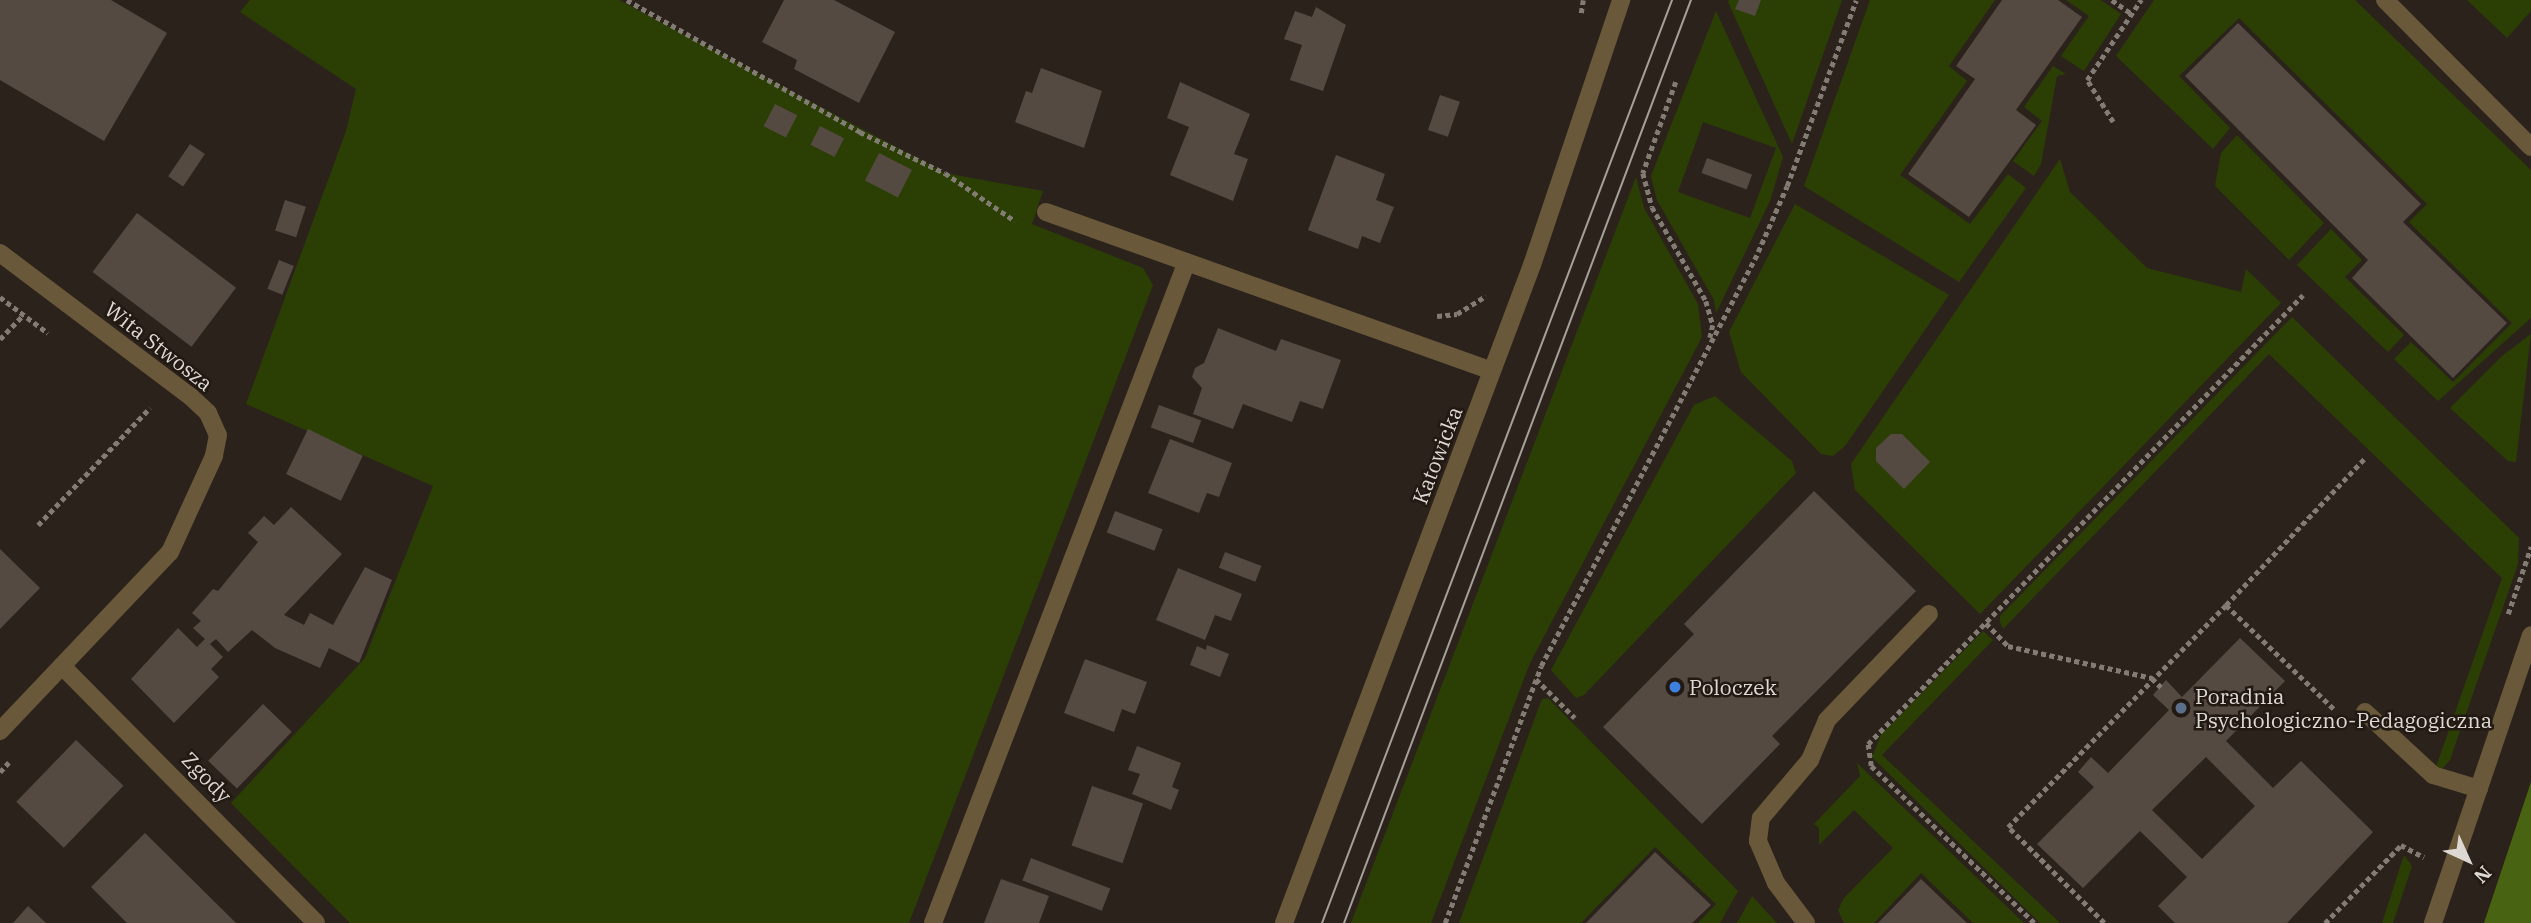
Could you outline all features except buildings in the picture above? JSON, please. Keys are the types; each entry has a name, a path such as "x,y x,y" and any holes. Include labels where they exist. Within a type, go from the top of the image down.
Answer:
{"street":[{"name":"Katowicka","path":"1284,923 1492,371 1621,0"},
{"path":"2385,0 2531,147"},
{"path":"1046,212 1492,371"},
{"name":"Wita Stwosza","path":"0,253 191,397 208,413 218,435 214,456 170,552 0,731"},
{"path":"933,923 1186,264"},
{"path":"1806,923 1776,883 1758,841 1761,818 1810,760 1828,720 1929,614"},
{"path":"2433,923 2531,635"},
{"name":"Zgody","path":"62,666 316,923"},
{"path":"2365,712 2433,775 2479,789"}],"path":[{"path":"626,0 860,132 945,173 1024,227"},
{"path":"1445,923 1536,679 1774,217 1856,0"},
{"path":"2112,0 2132,14"},
{"path":"2113,122 2087,80 2141,0"},
{"path":"1676,82 1643,173 1652,207 1706,301 1713,325 1709,345"},
{"path":"2034,923 1867,758 1870,740 2303,295"},
{"path":"0,297 55,338"},
{"path":"0,339 23,315"},
{"path":"140,400 159,414"},
{"path":"38,525 150,408"},
{"path":"2104,923 2008,827 2365,458"},
{"path":"2225,605 2345,720"},
{"path":"1986,623 2008,646 2152,678 2161,687"},
{"path":"1536,679 1575,718"},
{"path":"2325,923 2401,845 2426,858"}],"green space":[{"path":"250,0 619,0 945,173 1043,191 1032,224 1143,268 1153,285 909,923 350,923 231,803 365,658 433,486 246,404 346,131 356,89 240,12"},
{"path":"1842,0 1792,144 1728,2"},
{"path":"1870,0 1995,0 1949,66 1967,81 1900,175 1970,224 2008,174 2026,188 1959,282 1804,186"},
{"path":"2066,0 2101,0 2121,14 2084,71 2061,56 2089,16"},
{"path":"2154,0 2355,0 2531,170 2531,318 2438,401 2394,359 2411,342 2453,382 2512,323 2409,222 2427,204 2239,18 2179,76 2230,128 2213,149 2116,56"},
{"path":"2467,0 2531,0 2531,11 2507,38"},
{"path":"1716,11 1783,157 1770,201 1716,313 1714,300 1657,200 1651,176","holes":["1703,122 1776,148 1750,218 1678,192"]},
{"path":"2053,66 2066,74 2057,76 2041,164 2034,176 2013,161 2042,121 2024,107"},
{"path":"2237,135 2324,223 2289,260 2215,186 2221,153"},
{"path":"2060,159 2070,192 2147,268 2241,292 2246,269 2281,303 1980,614 1855,490 1851,464"},
{"path":"1636,177 1644,208 1698,304 1702,337 1530,663 1431,923 1351,923"},
{"path":"1795,204 1949,295 1845,446 1833,456 1821,454 1741,372 1729,332"},
{"path":"2331,229 2362,260 2345,277 2404,335 2388,352 2297,265"},
{"path":"2292,317 2519,538 2518,564 2450,760 2443,768 2436,767 2502,578 2269,354 2003,629 2000,622 2000,616"},
{"path":"2531,334 2516,462 2508,461 2450,408 2502,356"},
{"path":"1715,396 1792,461 1796,473 1584,695 1576,698 1551,670 1694,405"},
{"path":"1983,631 1993,640 1882,755 2060,923 2040,923 1872,757 1881,735"},
{"path":"1548,698 1738,891 1720,923 1698,923 1716,904 1655,847 1581,923 1459,923 1542,699"},
{"path":"1857,763 2024,923 1973,923 1921,873 1874,923 1844,923 1838,910 1844,898 1893,848 1854,810 1819,845 1819,828 1814,824 1860,776"},
{"path":"2531,782 2531,923 2484,923"},
{"path":"2404,855 2412,866 2393,923 2382,923"},
{"path":"1752,896 1777,923 1737,923"}],"tram line":[{"path":"1322,923 1672,0"},
{"path":"1344,923 1691,0"}],"place":[{"name":"Poloczek","path":"1675,687"},
{"name":"Poradnia Psychologiczno-Pedagogiczna","path":"2181,708"}]}
